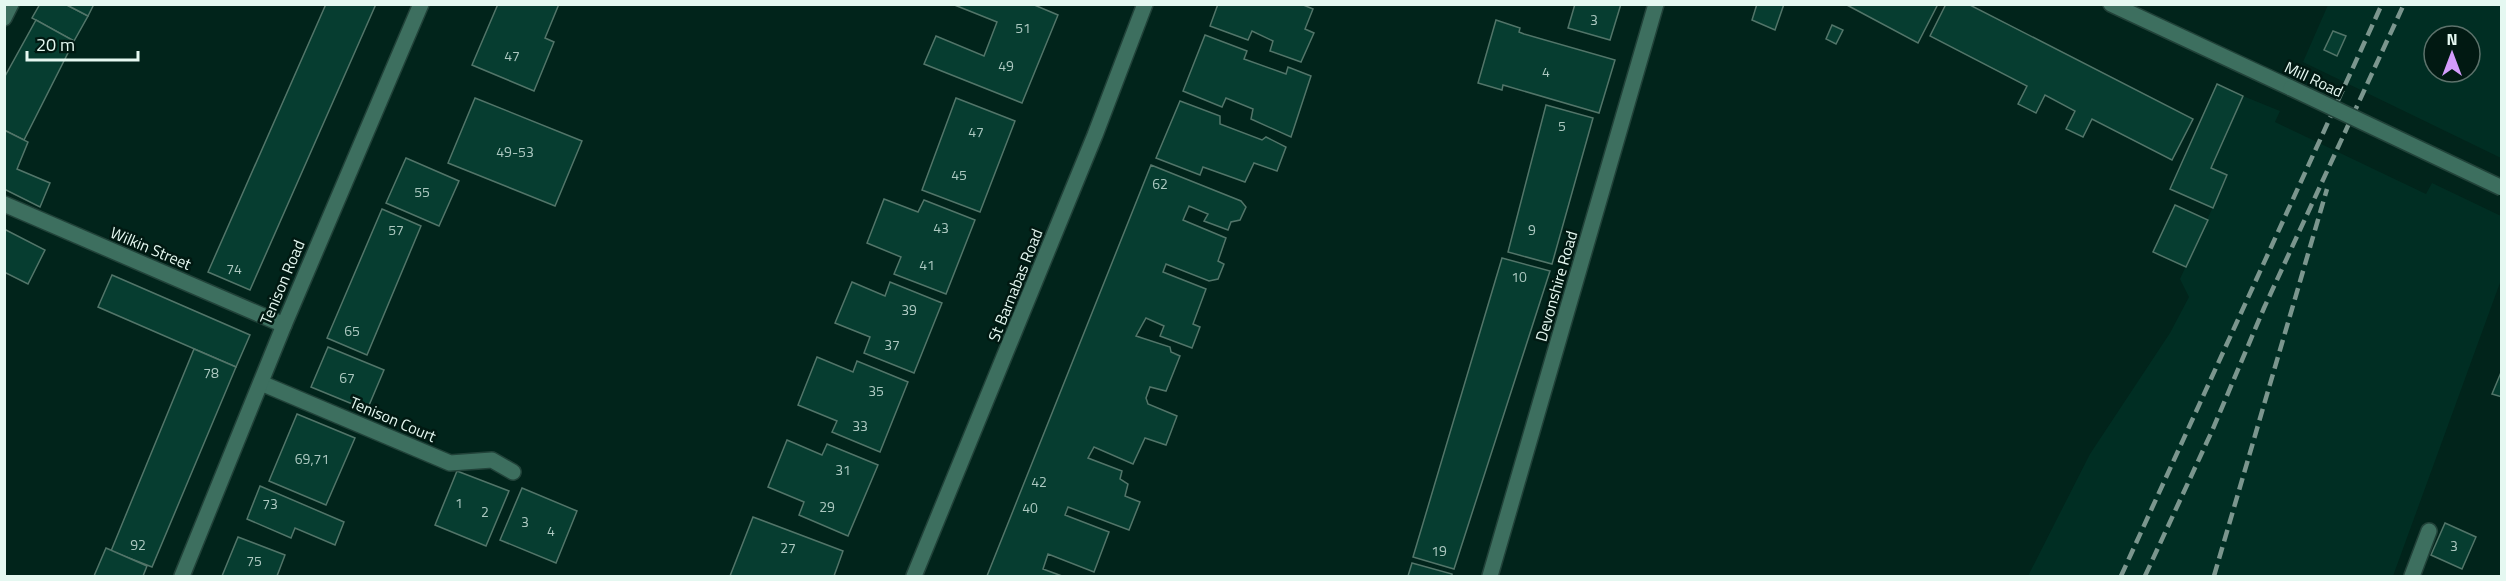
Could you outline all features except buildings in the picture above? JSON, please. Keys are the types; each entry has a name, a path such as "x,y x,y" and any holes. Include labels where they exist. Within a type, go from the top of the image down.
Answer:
{"street":[{"path":"4,18 11,4"},
{"name":"Tenison Road","path":"182,576 284,325 421,4"},
{"name":"St Barnabas Road","path":"914,576 1091,146 1144,4"},
{"name":"Devonshire Road","path":"1490,576 1656,4"},
{"name":"Mill Road","path":"2111,4 2502,188"},
{"name":"Wilkin Street","path":"4,204 284,325"},
{"name":"Tenison Court","path":"261,383 450,463 492,460 513,472"},
{"path":"2412,576 2429,531"}],"shaded area":[{"path":"2328,5 2501,5 2501,158 2303,62"},
{"path":"2243,96 2280,111 2275,122 2426,194 2432,183 2501,216 2501,280 2393,576 2028,576 2090,454 2170,333 2189,297 2180,279 2227,176 2211,168"}],"railway":[{"path":"2121,576 2382,4"},
{"path":"2145,576 2212,431 2264,308 2404,4"},
{"path":"2214,576 2327,189"}]}
